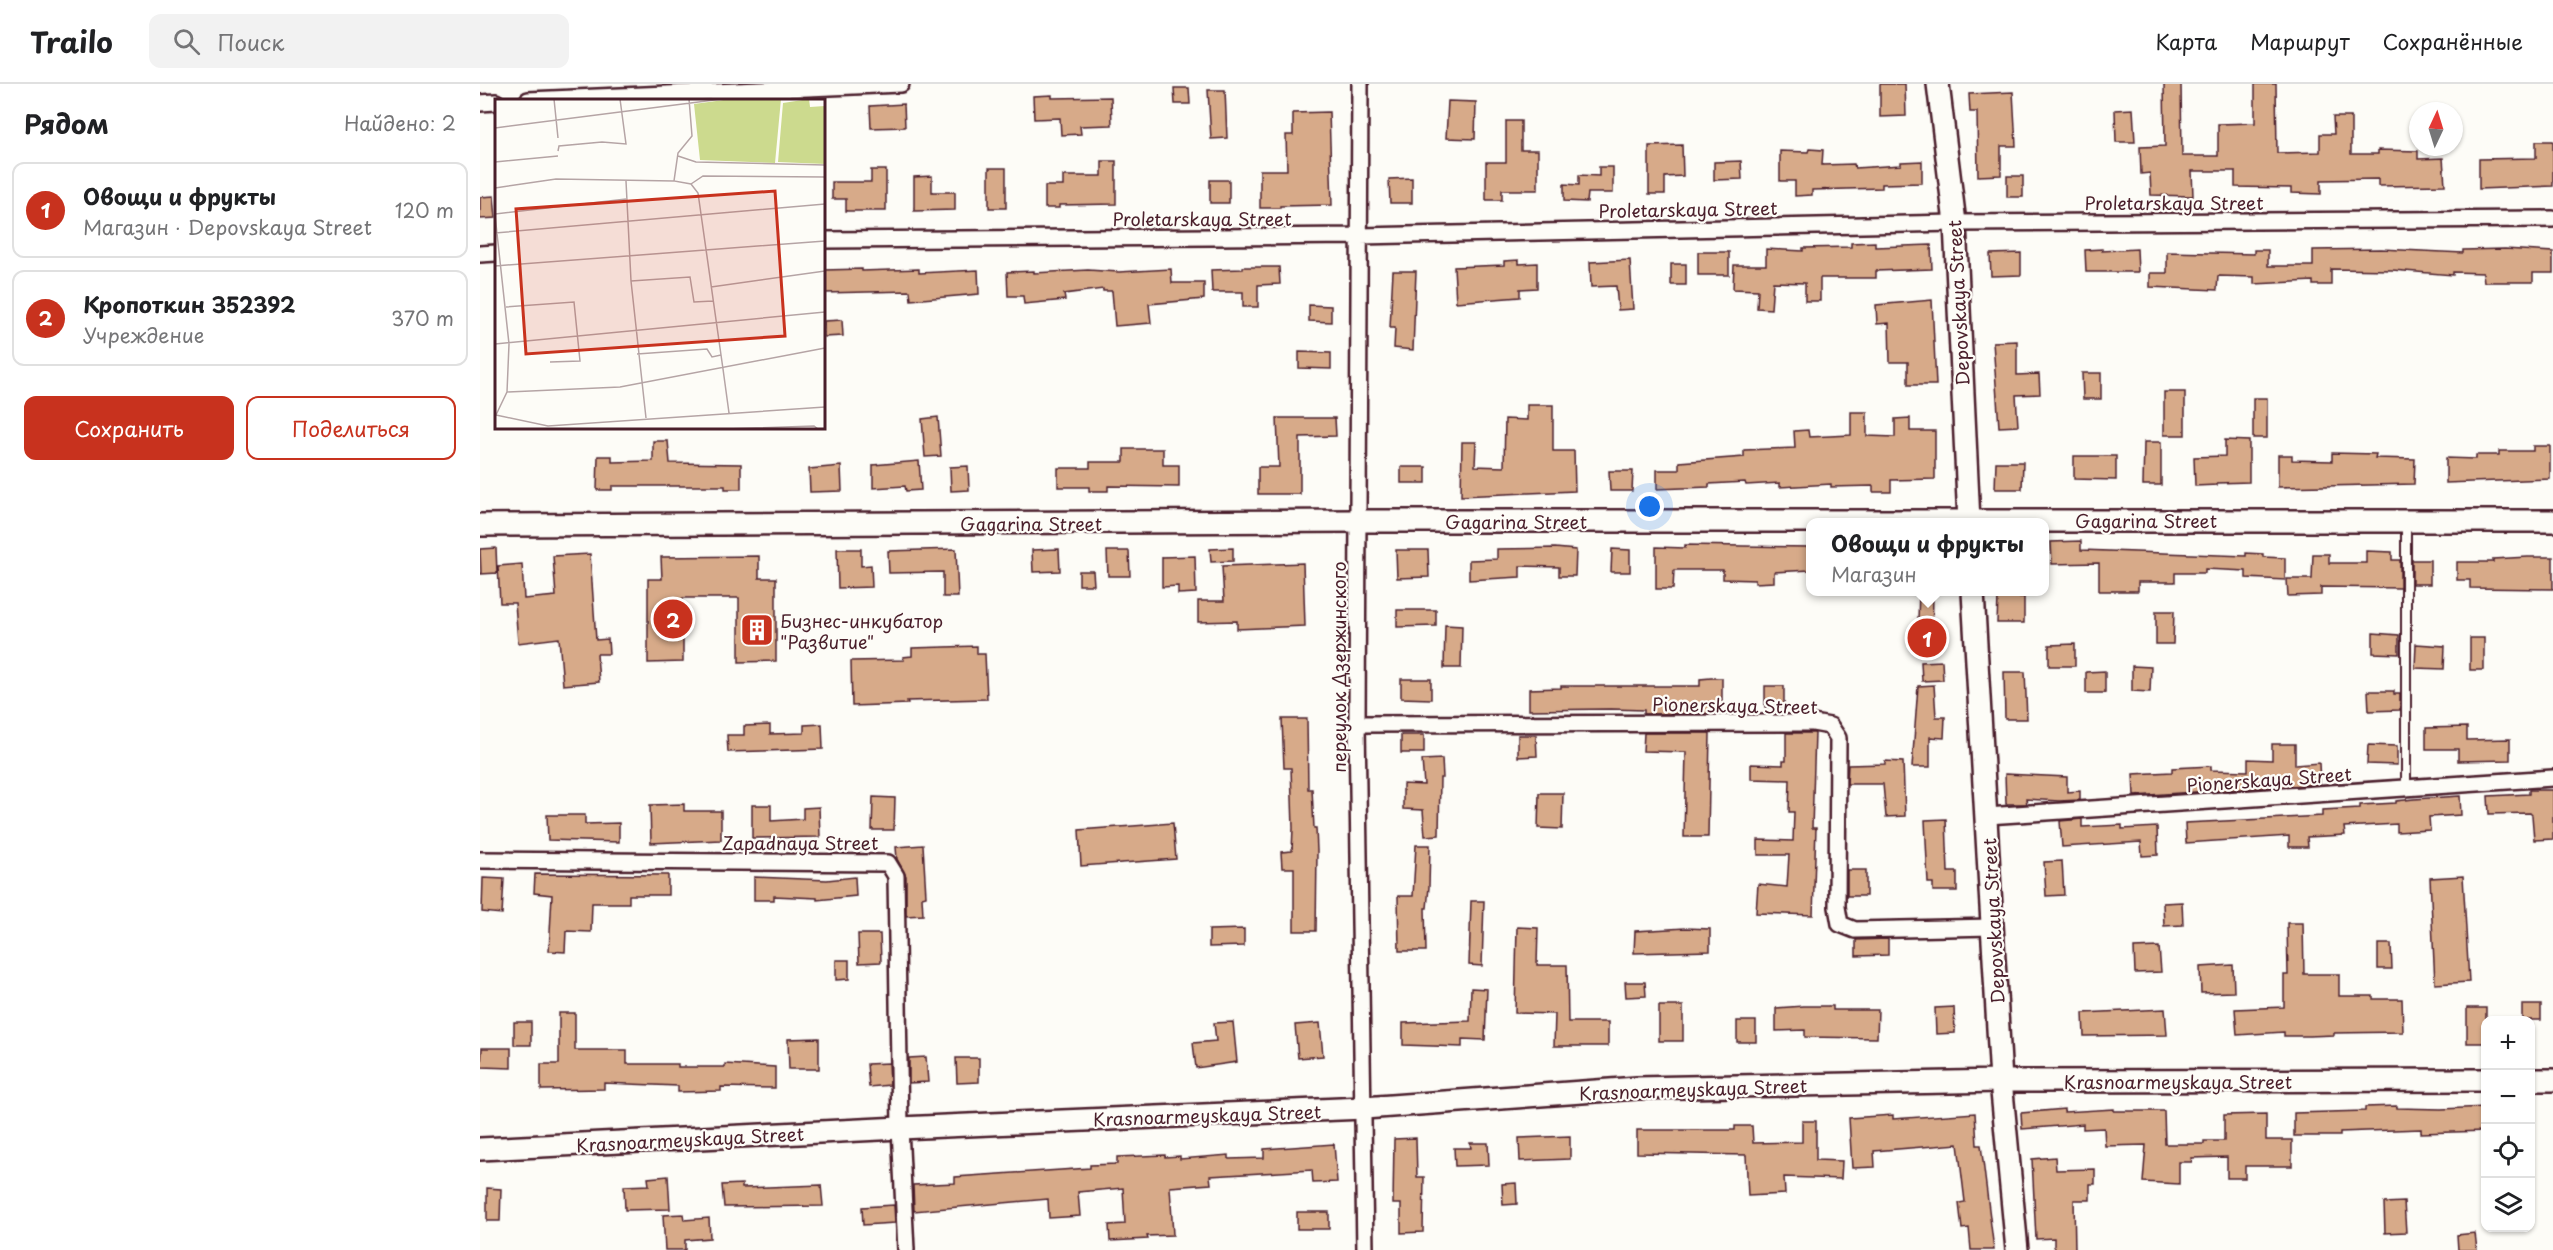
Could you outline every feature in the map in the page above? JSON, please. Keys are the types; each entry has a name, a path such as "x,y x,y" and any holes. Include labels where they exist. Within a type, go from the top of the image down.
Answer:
{"street":[{"path":"551,99 900,84"},
{"name":"переулок Дзержинского","path":"1360,84 1357,724 1365,1250"},
{"name":"Depovskaya Street","path":"1938,84 1955,223 1969,518"},
{"path":"480,103 495,102"},
{"name":"Proletarskaya Street","path":"825,240 1360,236 1955,223 2553,219"},
{"path":"480,254 495,253"},
{"name":"Gagarina Street","path":"2049,521 2553,520"},
{"name":"Gagarina Street","path":"480,525 1358,521 1806,522"},
{"name":"Depovskaya Street","path":"1973,596 2001,1081 2017,1250"},
{"name":"Pionerskaya Street","path":"1357,724 1813,723 1830,726 1838,738 1837,908 1840,924 1855,930 1993,927"},
{"name":"Pionerskaya Street","path":"1987,816 2406,790 2553,778"},
{"name":"Zapadnaya Street","path":"480,860 888,862 896,876 900,1128"},
{"name":"Krasnoarmeyskaya Street","path":"480,1149 1364,1108 1637,1088 2001,1081 2481,1080"},
{"path":"2535,1080 2553,1080"},
{"path":"900,1128 906,1250"}],"lane":[{"path":"2406,519 2406,790"}],"building":[{"path":"1880,84 1905,84 1906,116 1880,117"},
{"path":"2164,84 2181,84 2182,156 2218,156 2218,124 2255,123 2255,84 2276,84 2277,153 2320,152 2320,134 2334,134 2333,117 2351,117 2351,154 2378,154 2378,150 2409,151 2409,156 2418,156 2418,159 2443,158 2445,185 2378,186 2378,179 2321,180 2321,194 2291,193 2291,188 2235,187 2235,171 2192,171 2193,196 2151,195 2150,173 2141,174 2140,147 2165,146"},
{"path":"1174,88 1189,88 1190,104 1175,104"},
{"path":"1208,90 1225,90 1227,138 1211,139"},
{"path":"2013,92 2016,146 2001,146 2001,175 1978,176 1977,112 1970,112 1969,94"},
{"path":"1052,95 1052,98 1111,97 1112,125 1080,126 1081,134 1061,135 1060,118 1034,119 1033,96"},
{"path":"1448,101 1476,102 1475,139 1446,138"},
{"path":"904,104 905,127 871,128 870,106"},
{"path":"2133,109 2135,142 2116,142 2115,110"},
{"path":"1329,112 1332,205 1260,208 1260,170 1287,170 1286,135 1293,135 1293,113"},
{"path":"1506,121 1521,121 1521,150 1538,150 1538,190 1502,190 1502,200 1486,200 1486,162 1506,162"},
{"path":"2536,141 2553,141 2553,186 2479,189 2479,159 2536,158"},
{"path":"1682,145 1683,176 1665,177 1665,194 1649,194 1649,146"},
{"path":"1809,149 1823,150 1822,165 1854,164 1855,168 1922,161 1922,183 1882,184 1882,188 1812,190 1812,195 1795,196 1795,181 1780,181 1780,151 1808,152"},
{"path":"1102,161 1116,161 1116,204 1059,205 1059,208 1045,208 1045,186 1063,186 1063,176 1102,176"},
{"path":"1741,161 1742,179 1714,180 1714,162"},
{"path":"1599,167 1613,167 1613,193 1588,193 1587,202 1564,201 1564,184 1579,185 1579,175 1599,176"},
{"path":"989,168 1006,168 1006,208 989,208"},
{"path":"871,170 886,170 886,211 846,211 846,199 832,199 832,182 871,182"},
{"path":"932,176 932,192 955,192 955,210 914,211 914,177"},
{"path":"2007,176 2023,176 2023,197 2007,197"},
{"path":"1412,178 1412,203 1390,203 1389,179"},
{"path":"1210,180 1229,180 1229,203 1210,203"},
{"path":"494,196 495,218 480,219 480,197"},
{"path":"1875,242 1875,247 1931,245 1932,269 1876,271 1876,278 1820,278 1820,301 1805,301 1805,283 1773,282 1771,309 1757,308 1758,290 1733,289 1734,265 1766,265 1766,249 1803,251 1803,248 1851,247 1851,243"},
{"path":"2102,249 2102,251 2137,249 2138,272 2086,272 2085,250"},
{"path":"2381,249 2463,253 2463,250 2505,249 2553,252 2553,273 2533,273 2533,282 2484,282 2483,273 2453,272 2453,275 2392,270 2331,269 2331,285 2313,285 2313,281 2254,284 2254,277 2218,276 2217,290 2150,287 2150,273 2167,273 2167,252 2254,254 2254,250 2268,250 2268,266 2313,266 2313,250"},
{"path":"1698,252 1729,252 1729,275 1698,275"},
{"path":"2021,253 2021,275 1991,276 1990,254"},
{"path":"1519,260 1519,264 1537,263 1537,288 1520,289 1520,297 1456,302 1454,267 1504,265 1504,261"},
{"path":"1630,260 1633,309 1618,310 1616,286 1591,287 1590,262"},
{"path":"1671,264 1686,264 1686,285 1671,285"},
{"path":"1243,267 1279,267 1280,284 1258,285 1258,307 1243,307 1243,292 1212,292 1211,270 1243,269"},
{"path":"919,269 919,273 978,270 979,294 911,300 910,291 825,293 825,270"},
{"path":"1171,269 1172,283 1204,283 1204,299 1149,304 1151,323 1115,326 1112,291 1103,291 1103,289 1064,294 1065,300 1024,304 1023,296 1008,296 1007,272 1088,270 1119,272"},
{"path":"1393,271 1416,271 1413,350 1394,348 1395,328 1390,328"},
{"path":"1932,300 1936,385 1908,385 1908,362 1890,362 1889,323 1877,324 1876,305"},
{"path":"1309,305 1331,306 1331,322 1309,321"},
{"path":"842,320 843,336 825,337 825,321"},
{"path":"2017,341 2017,375 2039,374 2040,394 2016,395 2018,426 1999,427 1993,342"},
{"path":"1299,352 1331,353 1331,369 1299,368"},
{"path":"2082,373 2101,373 2101,399 2083,399"},
{"path":"2164,392 2185,392 2185,435 2164,435"},
{"path":"2253,398 2267,398 2267,438 2253,438"},
{"path":"1527,405 1553,405 1553,451 1574,451 1575,491 1461,496 1462,442 1476,442 1475,466 1504,467 1505,419 1527,420"},
{"path":"1851,412 1867,412 1867,436 1895,437 1895,419 1910,418 1910,431 1935,431 1935,479 1891,480 1891,492 1873,492 1873,486 1831,487 1831,484 1780,487 1780,483 1746,485 1745,482 1709,484 1709,487 1657,489 1657,470 1679,470 1679,462 1744,457 1744,450 1795,448 1794,431 1808,430 1809,437 1851,435"},
{"path":"938,417 941,456 925,457 922,419"},
{"path":"1277,418 1335,418 1336,436 1300,437 1300,494 1258,494 1258,467 1279,467"},
{"path":"2225,440 2249,441 2249,482 2195,486 2194,457 2225,456"},
{"path":"653,441 668,441 670,463 741,464 741,489 725,489 725,486 612,486 612,490 597,490 598,456 612,456 612,462 653,461"},
{"path":"2144,442 2161,442 2161,485 2143,485"},
{"path":"2533,446 2550,446 2550,479 2446,483 2446,458 2476,459 2476,455 2499,455 2499,451 2533,451"},
{"path":"1124,449 1163,449 1163,465 1179,465 1179,487 1108,486 1108,491 1089,491 1089,487 1058,487 1058,468 1090,468 1090,462 1124,462"},
{"path":"2332,453 2376,454 2375,458 2415,459 2414,484 2278,487 2278,455 2292,455 2292,460 2332,461"},
{"path":"2074,456 2116,456 2116,480 2074,479"},
{"path":"919,461 921,490 906,491 905,486 873,488 873,465"},
{"path":"1996,462 2023,462 2022,489 1995,489"},
{"path":"841,466 842,491 810,492 809,469"},
{"path":"968,466 969,490 951,491 950,467"},
{"path":"1401,467 1426,467 1426,483 1401,483"},
{"path":"1609,471 1633,471 1632,491 1610,491"},
{"path":"2081,541 2081,550 2246,556 2246,553 2263,554 2263,557 2285,558 2285,580 2246,578 2246,571 2205,569 2205,573 2175,573 2175,582 2138,582 2138,591 2099,591 2099,563 2052,564 2051,542"},
{"path":"1685,545 1806,547 1806,570 1774,572 1774,582 1755,583 1755,580 1723,579 1723,570 1674,570 1673,589 1656,589 1656,547 1685,548"},
{"path":"496,548 497,573 481,574 480,549"},
{"path":"1233,548 1233,561 1211,562 1210,549"},
{"path":"837,549 861,549 861,566 871,565 872,587 838,588"},
{"path":"956,549 958,597 943,597 943,572 889,573 888,551"},
{"path":"1059,549 1060,571 1033,572 1032,550"},
{"path":"1497,549 1576,550 1575,576 1559,576 1559,567 1520,566 1520,577 1469,580 1469,560 1497,559"},
{"path":"1612,549 1630,550 1630,572 1611,572"},
{"path":"1396,550 1428,550 1429,577 1397,578"},
{"path":"1107,551 1129,551 1130,576 1108,576"},
{"path":"2366,551 2392,552 2392,560 2400,560 2400,588 2321,587 2321,595 2288,596 2287,579 2312,579 2313,554 2329,554 2329,563 2366,563"},
{"path":"590,554 596,640 608,639 609,654 597,654 599,682 563,685 559,638 518,643 515,603 500,603 498,566 522,564 524,599 556,596 553,556"},
{"name":"Бизнес-инкубатор \"Развитие\"","path":"759,556 759,578 776,578 776,661 739,662 739,598 683,598 683,662 648,663 648,579 662,579 661,557"},
{"path":"1195,556 1196,593 1178,594 1178,586 1162,587 1162,557"},
{"path":"2553,557 2553,589 2470,588 2470,580 2457,580 2457,562 2493,562 2493,559"},
{"path":"2412,560 2430,560 2430,584 2412,584"},
{"path":"1303,563 1305,626 1237,629 1237,621 1198,622 1198,601 1224,601 1222,566"},
{"path":"1079,571 1093,571 1094,585 1079,585"},
{"path":"1919,596 1933,596 1932,650 1917,649"},
{"path":"1998,597 2024,597 2024,623 1997,623"},
{"path":"1397,610 1436,610 1436,626 1397,627"},
{"path":"2156,611 2174,611 2173,644 2156,644"},
{"path":"1445,625 1462,626 1461,668 1444,668"},
{"path":"2373,633 2399,635 2399,654 2373,653"},
{"path":"2470,638 2484,638 2484,670 2470,670"},
{"path":"2075,644 2075,666 2049,666 2049,645"},
{"path":"2416,644 2445,646 2444,669 2415,668"},
{"path":"977,646 977,654 985,654 987,699 907,701 908,704 852,706 851,661 904,660 903,657 912,656 912,648"},
{"path":"1942,661 1943,680 1922,681 1921,662"},
{"path":"2132,666 2151,667 2150,692 2132,691"},
{"path":"2105,671 2105,693 2086,693 2086,672"},
{"path":"2004,672 2025,672 2027,719 2005,719"},
{"path":"1722,678 1722,708 1711,708 1711,713 1644,714 1644,710 1611,709 1529,710 1529,689 1561,688 1561,686 1700,686 1700,679"},
{"path":"1401,679 1431,679 1431,699 1401,698"},
{"path":"1934,685 1936,717 1945,717 1944,738 1930,737 1930,767 1912,767 1918,686"},
{"path":"1765,686 1784,686 1784,707 1765,707"},
{"path":"2368,691 2394,691 2394,694 2400,694 2400,710 2369,711"},
{"path":"1282,719 1307,719 1308,789 1312,789 1317,851 1316,931 1294,931 1294,868 1282,868 1281,852 1292,851 1293,828 1291,768 1284,768"},
{"path":"822,724 823,749 728,752 727,735 744,735 744,726 770,725 770,734 804,733 804,725"},
{"path":"2467,727 2467,740 2510,739 2510,760 2458,761 2458,749 2426,749 2426,728"},
{"path":"1644,733 1710,733 1708,837 1684,837 1686,752 1643,751"},
{"path":"1786,733 1815,733 1812,828 1816,828 1813,915 1756,913 1758,884 1787,887 1789,855 1758,855 1758,840 1793,841 1794,812 1789,812 1790,780 1751,779 1751,764 1783,765 1783,761 1786,761"},
{"path":"1401,735 1424,735 1424,753 1401,753"},
{"path":"1518,735 1536,735 1537,756 1518,757"},
{"path":"2272,744 2295,744 2295,765 2319,763 2320,784 2134,796 2133,774 2172,772 2172,768 2211,766 2211,770 2248,771 2248,759 2272,760"},
{"path":"2368,745 2397,746 2397,765 2367,764"},
{"path":"1442,759 1439,835 1425,836 1423,810 1403,809 1403,784 1424,785 1422,760"},
{"path":"1885,761 1903,762 1905,816 1886,817 1883,784 1847,784 1848,765 1885,764"},
{"path":"2005,774 2067,777 2067,792 2080,791 2080,800 2026,799 2027,804 2006,804"},
{"path":"2529,790 2553,790 2553,839 2534,840 2530,813 2489,814 2488,796 2529,794"},
{"path":"1539,793 1563,793 1562,829 1538,828"},
{"path":"2460,796 2461,815 2429,817 2430,830 2397,832 2397,824 2344,827 2345,835 2307,837 2308,847 2289,847 2289,836 2186,843 2185,823 2322,816 2322,810 2360,808 2360,805"},
{"path":"873,797 895,798 894,830 872,830"},
{"path":"684,804 684,811 721,811 721,840 651,843 650,805"},
{"path":"752,805 771,805 771,821 803,819 803,808 819,807 820,837 752,838"},
{"path":"547,815 585,815 585,824 619,823 619,842 548,840"},
{"path":"1946,819 1948,872 1957,872 1957,891 1933,891 1933,883 1928,883 1925,820"},
{"path":"2082,819 2082,827 2122,825 2122,829 2157,827 2158,855 2142,856 2141,842 2062,847 2060,821"},
{"path":"1173,823 1176,859 1081,866 1079,830"},
{"path":"923,845 926,896 922,897 923,915 906,916 906,876 897,859 896,847"},
{"path":"1416,845 1430,845 1429,887 1427,908 1425,908 1426,951 1399,951 1398,896 1413,896"},
{"path":"2062,861 2064,895 2046,896 2044,862"},
{"path":"1847,870 1866,870 1866,896 1847,896"},
{"path":"535,874 668,875 668,895 629,895 629,903 592,903 591,932 566,931 565,952 549,951 552,895 534,893"},
{"path":"2463,876 2469,982 2435,984 2430,878"},
{"path":"754,877 827,880 855,877 856,896 817,900 817,898 774,896 774,900 754,900"},
{"path":"483,878 504,879 502,914 482,912"},
{"path":"1471,901 1484,901 1482,966 1469,965"},
{"path":"2182,902 2183,925 2164,926 2163,903"},
{"path":"2287,923 2303,923 2304,974 2339,974 2339,996 2402,999 2403,1032 2334,1033 2334,1035 2309,1036 2284,1036 2284,1032 2237,1035 2235,1009 2284,1007 2284,975 2288,975"},
{"path":"1517,927 1538,928 1537,965 1567,965 1568,1022 1608,1022 1608,1046 1554,1046 1555,1014 1515,1013"},
{"path":"1244,929 1244,946 1209,947 1209,930"},
{"path":"1710,929 1710,951 1634,953 1635,931"},
{"path":"858,934 880,934 881,962 859,963"},
{"path":"1888,939 1888,955 1856,956 1856,940"},
{"path":"2378,944 2391,944 2392,969 2378,969"},
{"path":"2159,947 2161,972 2135,973 2134,948"},
{"path":"836,960 849,960 849,979 836,980"},
{"path":"2233,965 2234,992 2201,993 2200,967"},
{"path":"1625,982 1645,982 1646,996 1626,997"},
{"path":"1471,988 1487,989 1485,1040 1462,1039 1462,1047 1403,1045 1403,1023 1470,1021"},
{"path":"2522,1005 2541,1005 2541,1020 2535,1020 2535,1016 2522,1016"},
{"path":"1659,1006 1683,1006 1683,1041 1659,1041"},
{"path":"1833,1006 1833,1010 1878,1010 1877,1038 1805,1037 1805,1030 1776,1031 1776,1008"},
{"path":"1954,1007 1955,1033 1936,1034 1935,1008"},
{"path":"2467,1008 2486,1008 2486,1016 2481,1016 2481,1043 2467,1043"},
{"path":"2165,1009 2167,1035 2084,1036 2083,1013"},
{"path":"559,1013 575,1013 575,1050 627,1050 627,1064 725,1067 725,1064 775,1067 775,1088 721,1087 721,1091 678,1092 678,1086 604,1083 604,1089 541,1090 541,1064 559,1064"},
{"path":"1737,1021 1756,1021 1756,1042 1737,1042"},
{"path":"514,1022 531,1022 531,1045 514,1045"},
{"path":"1233,1022 1237,1062 1196,1068 1193,1043 1216,1041 1214,1023"},
{"path":"1320,1023 1323,1056 1298,1058 1295,1025"},
{"path":"819,1038 819,1069 789,1069 788,1039"},
{"path":"482,1048 511,1048 511,1068 481,1067"},
{"path":"926,1057 928,1082 909,1083 909,1058"},
{"path":"956,1058 979,1058 979,1082 957,1083"},
{"path":"889,1063 890,1085 869,1087 867,1064"},
{"path":"2397,1106 2397,1108 2441,1109 2481,1107 2481,1131 2421,1133 2421,1129 2340,1132 2340,1136 2294,1136 2294,1113 2365,1111 2365,1107"},
{"path":"2064,1109 2064,1112 2114,1109 2114,1111 2164,1111 2165,1144 2204,1144 2204,1141 2224,1141 2224,1115 2266,1114 2266,1140 2292,1140 2292,1166 2245,1166 2245,1178 2227,1178 2227,1157 2191,1158 2192,1162 2179,1162 2179,1184 2143,1182 2146,1145 2105,1146 2104,1128 2083,1129 2083,1124 2022,1129 2021,1113"},
{"path":"1975,1113 1977,1145 1981,1145 1994,1250 1971,1250 1969,1228 1962,1229 1959,1203 1965,1202 1958,1144 1874,1151 1875,1167 1852,1168 1849,1118 1893,1115 1893,1119"},
{"path":"1802,1121 1816,1121 1816,1160 1842,1161 1841,1179 1784,1177 1785,1194 1748,1196 1746,1155 1637,1153 1637,1130 1735,1130 1735,1126 1752,1126 1753,1143 1802,1142"},
{"path":"1570,1136 1570,1159 1520,1161 1519,1138"},
{"path":"1416,1138 1417,1177 1424,1177 1423,1232 1401,1233 1401,1204 1393,1204 1394,1139"},
{"path":"1470,1143 1488,1143 1489,1165 1455,1166 1454,1148 1471,1148"},
{"path":"1334,1144 1337,1182 1313,1183 1312,1170 1210,1176 1211,1184 1170,1187 1173,1235 1147,1236 1148,1239 1110,1241 1109,1225 1125,1224 1123,1188 1078,1192 1080,1216 1049,1218 1048,1199 914,1211 913,1185 955,1183 955,1177 1090,1168 1090,1165 1117,1164 1117,1157 1165,1155 1165,1157 1180,1156 1180,1159 1229,1155 1229,1159 1264,1158 1264,1149"},
{"path":"2055,1157 2056,1170 2095,1169 2095,1184 2090,1184 2090,1200 2074,1200 2075,1250 2054,1250 2054,1238 2036,1239 2032,1159"},
{"path":"668,1176 670,1209 625,1210 624,1186 649,1185 648,1178"},
{"path":"1516,1183 1517,1204 1503,1205 1502,1184"},
{"path":"742,1184 742,1188 821,1185 823,1206 724,1207 722,1185"},
{"path":"487,1188 501,1189 500,1221 487,1221"},
{"path":"2404,1202 2406,1232 2385,1233 2384,1203"},
{"path":"894,1205 895,1223 863,1225 862,1207"},
{"path":"1297,1212 1329,1212 1329,1229 1297,1229"},
{"path":"683,1214 684,1220 709,1218 710,1238 685,1240 685,1250 665,1250 663,1215"},
{"path":"2475,1233 2477,1250 2458,1250 2457,1235"}],"place":[{"name":"Кропоткин 352392","path":"673,619"},
{"name":"Бизнес-инкубатор \"Развитие\"","path":"757,630"},
{"name":"Овощи и фрукты","path":"1927,638"}]}
